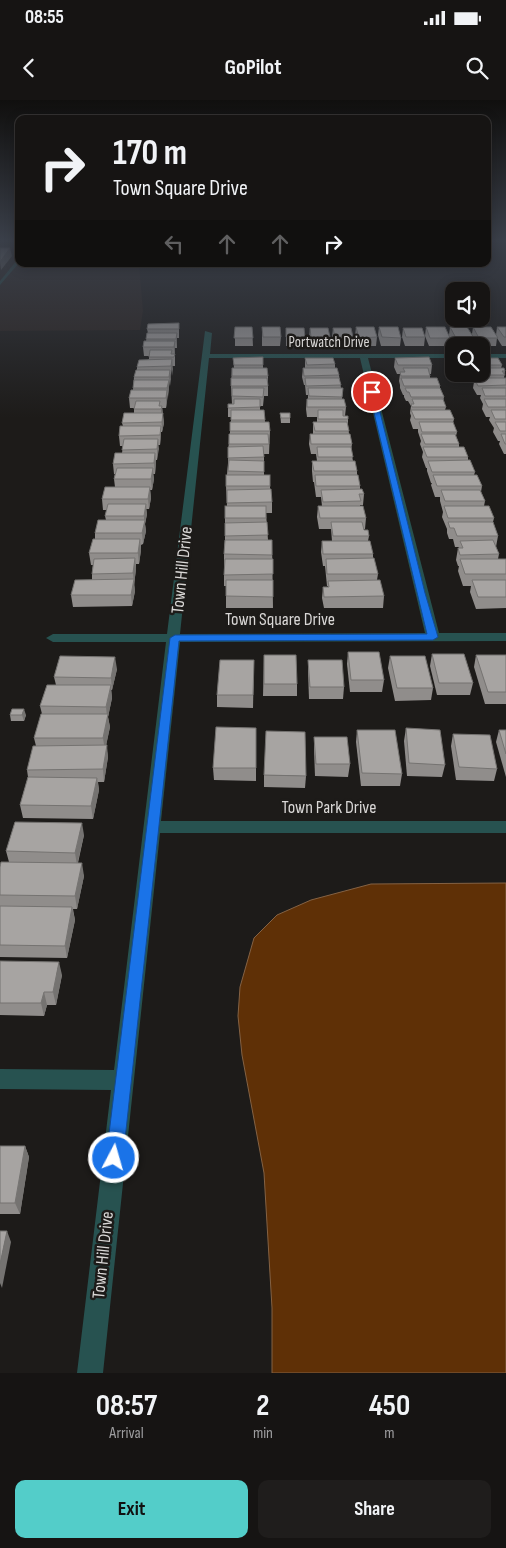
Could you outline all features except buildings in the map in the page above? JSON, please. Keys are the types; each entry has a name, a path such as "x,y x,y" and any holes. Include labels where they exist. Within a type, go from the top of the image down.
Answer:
{"street":[{"name":"Town Hill Drive","path":"90,1373 175,638 208,333"},
{"name":"Portwatch Drive","path":"205,356 445,356"},
{"path":"363,356 418,584 433,637"},
{"path":"490,356 506,356"},
{"name":"Town Square Drive","path":"54,638 506,637"},
{"name":"Town Park Drive","path":"153,827 506,827"},
{"path":"0,1079 123,1080"}],"shaded area":[{"path":"0,299 142,299 143,311 140,330 0,331"},
{"path":"506,883 506,1373 272,1373 272,1308 264,1173 242,1055 238,1016 240,987 254,938 277,915 311,900 371,884"}],"route":[{"path":"114,1158 175,638 433,637 372,392"}]}
